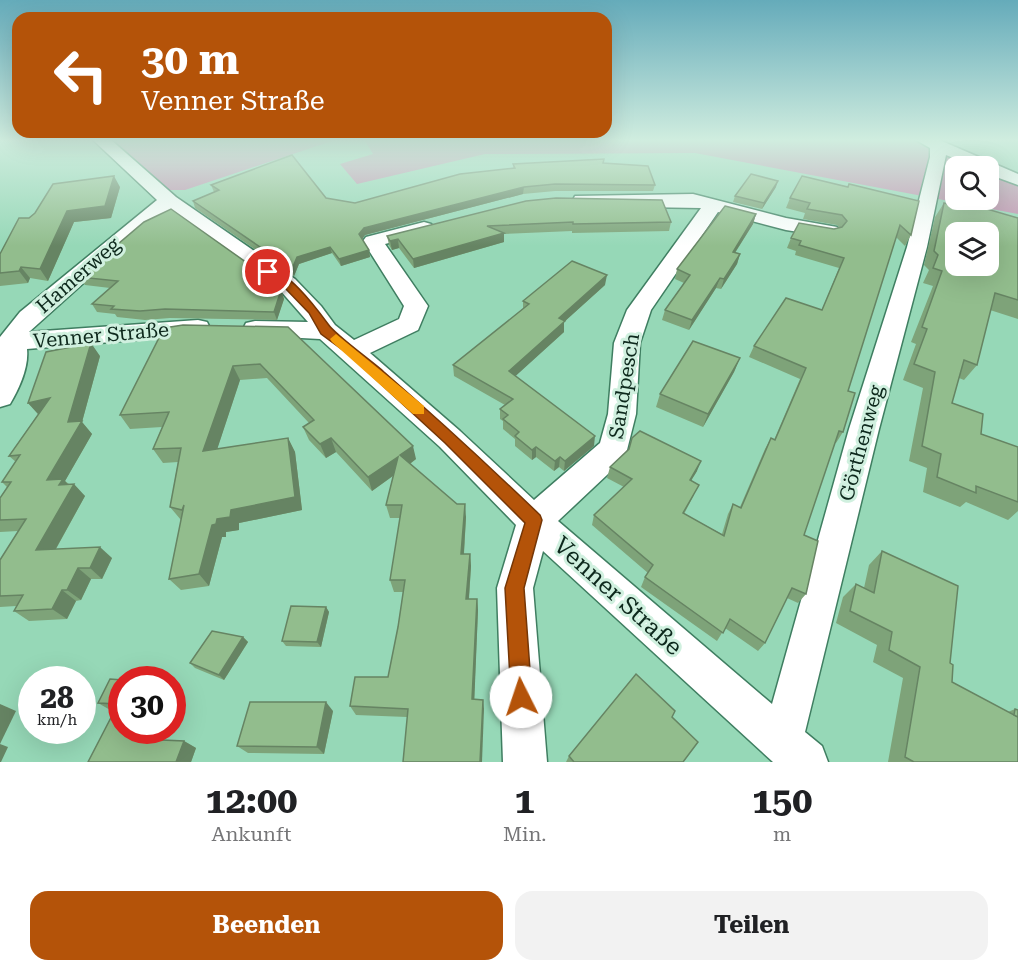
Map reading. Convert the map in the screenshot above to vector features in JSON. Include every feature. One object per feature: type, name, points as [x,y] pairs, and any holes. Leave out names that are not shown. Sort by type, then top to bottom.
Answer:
[{"type":"street","name":"Venner Straße","points":[[139,175],[169,201],[287,284],[313,311],[326,331],[352,351],[450,439],[534,520],[806,762]]},
{"type":"street","name":"Görthenweg","points":[[781,740],[794,700],[864,429],[917,247],[934,175]]},
{"type":"street","points":[[566,200],[693,200],[786,224],[830,231]]},
{"type":"street","name":"Hamerweg","points":[[0,397],[15,360],[11,343],[14,334],[29,317],[140,222],[169,201]]},
{"type":"street","name":"Sandpesch","points":[[534,520],[614,448],[622,414],[627,343],[639,310],[713,205]]},
{"type":"street","points":[[352,351],[409,324],[416,306],[373,242],[448,222]]},
{"type":"street","name":"Venner Straße","points":[[11,343],[170,328],[326,331]]},
{"type":"street","points":[[525,762],[515,588],[534,520]]},
{"type":"shaded area","points":[[151,175],[231,175],[185,190],[169,190]]},
{"type":"shaded area","points":[[349,175],[397,175],[357,184]]},
{"type":"shaded area","points":[[809,175],[945,175],[945,200]]},
{"type":"shaded area","points":[[999,175],[1018,183],[1018,214],[997,210],[999,210]]},
{"type":"building","points":[[239,175],[307,175],[326,198],[355,203],[458,175],[651,175],[655,185],[555,184],[524,187],[364,228],[359,234],[369,250],[339,259],[330,247],[297,257],[292,269],[193,201],[219,190],[211,185]]},
{"type":"building","points":[[751,175],[778,181],[764,203],[735,196]]},
{"type":"building","points":[[114,176],[105,206],[67,211],[40,269],[21,267],[19,271],[0,273],[0,254],[19,218],[29,218],[35,213],[53,184]]},
{"type":"building","points":[[802,176],[848,187],[849,184],[919,201],[911,235],[900,225],[848,391],[855,393],[843,432],[839,431],[804,535],[818,541],[806,594],[792,588],[765,643],[730,619],[723,633],[645,577],[653,565],[594,515],[632,479],[610,467],[629,449],[632,438],[640,431],[701,461],[690,480],[699,485],[683,513],[724,536],[733,504],[741,508],[771,438],[775,440],[806,368],[754,346],[786,298],[822,310],[844,258],[799,245],[801,241],[791,238],[799,223],[834,229],[842,227],[847,221],[842,215],[807,209],[810,203],[790,198]]},
{"type":"building","points":[[556,198],[662,200],[671,222],[573,224],[573,222],[487,226],[504,233],[413,259],[398,239],[390,241],[387,236],[526,201]]},
{"type":"building","points":[[944,203],[945,210],[990,210],[1018,218],[1018,300],[995,293],[977,365],[964,360],[952,403],[983,414],[981,434],[1018,447],[1018,502],[976,486],[976,493],[937,477],[941,454],[922,446],[935,372],[914,364],[927,329],[922,327],[942,271],[933,268],[938,255],[934,251]]},
{"type":"building","points":[[725,206],[756,214],[733,252],[740,254],[724,279],[720,278],[692,320],[665,310],[690,275],[677,269]]},
{"type":"building","points":[[171,209],[274,282],[281,290],[274,312],[165,309],[140,311],[111,309],[114,306],[92,304],[118,281],[79,277],[144,222]]},
{"type":"building","points":[[572,261],[607,275],[559,318],[565,321],[509,371],[595,436],[565,461],[560,457],[555,461],[536,447],[532,450],[515,436],[519,432],[503,419],[508,415],[500,409],[513,399],[453,365],[529,304],[523,301]]},
{"type":"building","points":[[183,325],[288,327],[413,446],[400,455],[457,504],[465,504],[461,554],[470,554],[466,599],[477,599],[472,699],[483,700],[480,762],[403,762],[408,709],[350,706],[355,677],[388,677],[398,627],[405,580],[390,580],[402,505],[386,505],[398,457],[368,477],[331,438],[320,444],[303,427],[314,420],[260,364],[233,366],[203,451],[288,438],[295,497],[231,510],[230,517],[217,519],[216,524],[212,525],[199,574],[169,579],[184,505],[182,510],[170,507],[181,448],[153,449],[169,412],[120,415],[164,328]]},
{"type":"building","points":[[693,341],[740,358],[708,414],[660,394]]},
{"type":"building","points":[[91,343],[68,422],[82,421],[47,480],[63,479],[59,485],[74,484],[36,550],[100,547],[90,568],[78,568],[67,590],[62,590],[52,609],[14,611],[23,595],[0,596],[0,560],[26,519],[0,520],[0,498],[11,482],[2,482],[20,455],[9,456],[50,398],[28,403],[46,352]]},
{"type":"building","points":[[882,551],[958,586],[950,663],[953,665],[952,682],[1018,717],[1018,762],[914,762],[905,757],[920,667],[889,650],[892,632],[850,611],[856,584],[874,593]]},
{"type":"building","points":[[291,606],[326,607],[317,642],[282,641]]},
{"type":"building","points":[[212,631],[243,637],[219,675],[190,663]]},
{"type":"building","points":[[636,674],[675,711],[672,717],[698,742],[683,762],[574,762],[569,756]]},
{"type":"building","points":[[108,683],[108,704],[98,703]]},
{"type":"building","points":[[250,702],[326,702],[317,747],[237,746]]},
{"type":"building","points":[[1015,709],[1018,710],[1018,717],[1014,715]]},
{"type":"building","points":[[108,723],[108,744],[183,744],[176,762],[88,762]]},
{"type":"slow traffic","points":[[336,339],[418,410]]},
{"type":"route","points":[[268,272],[287,284],[313,311],[326,331],[352,351],[450,439],[534,520],[515,588],[521,697]]}]
